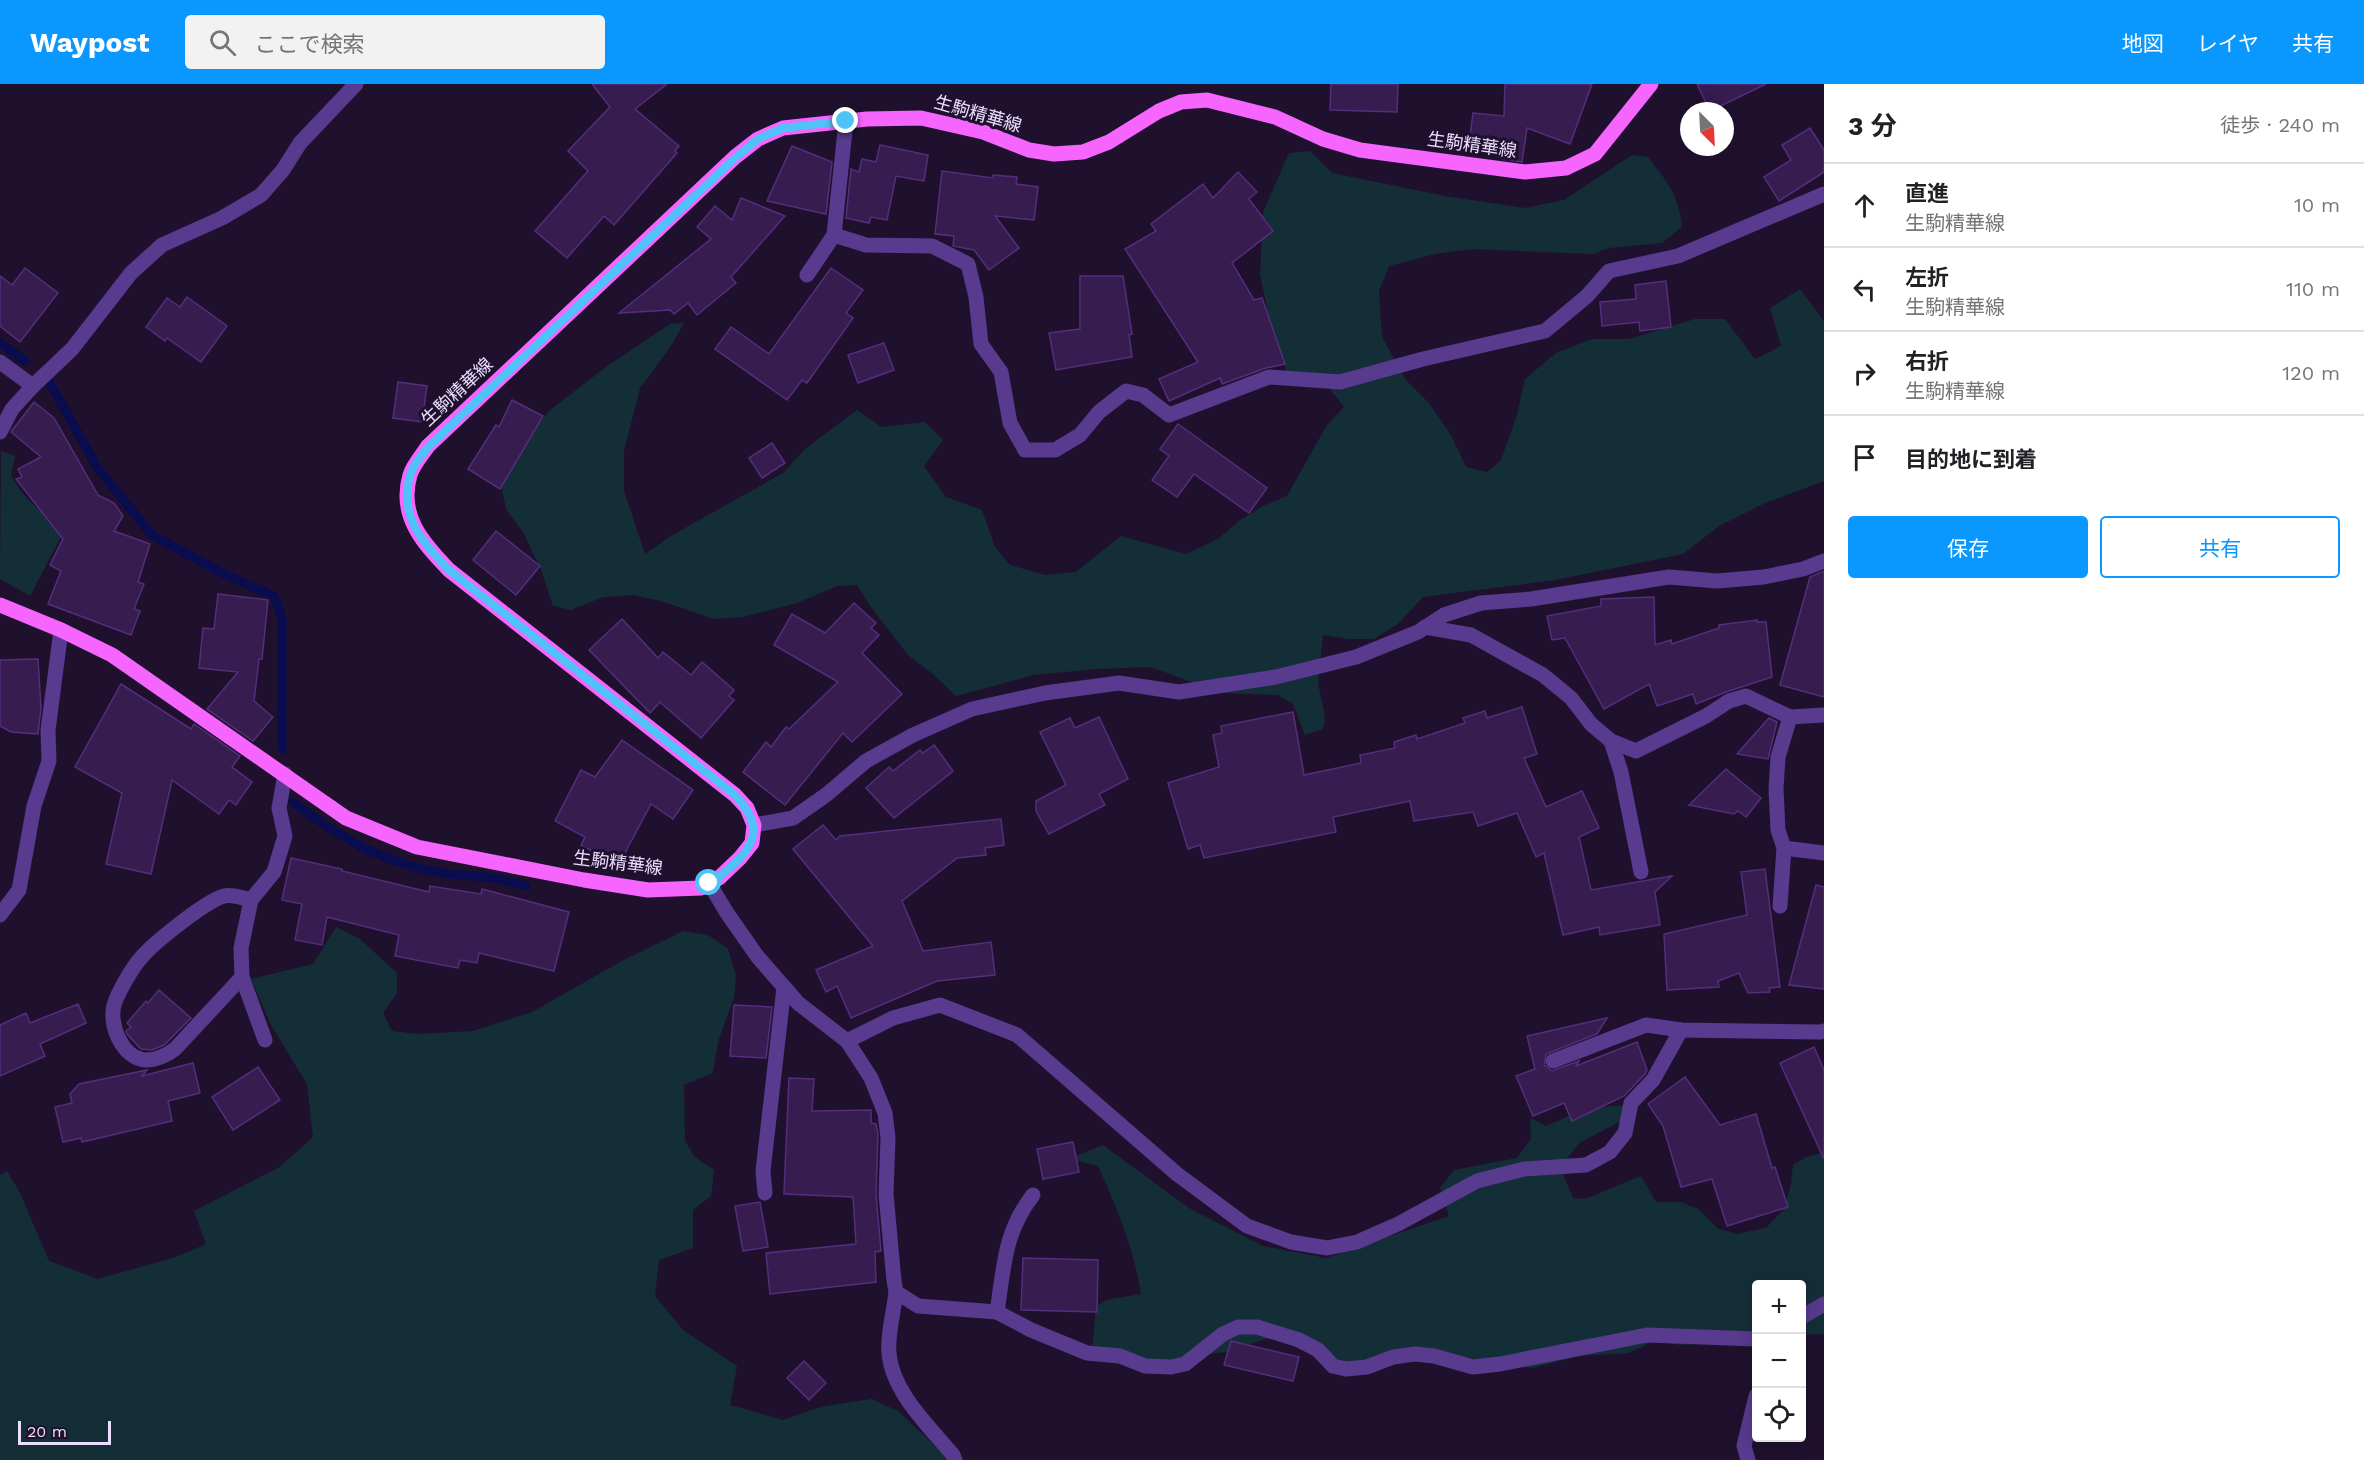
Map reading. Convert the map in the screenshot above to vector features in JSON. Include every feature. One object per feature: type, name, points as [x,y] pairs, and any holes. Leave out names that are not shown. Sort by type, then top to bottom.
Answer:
[{"type":"main road","name":"生駒精華線","points":[[0,605],[112,654],[346,818],[417,847],[584,880],[648,890],[701,888],[719,878],[752,843],[754,825],[747,808],[735,795],[449,570],[426,545],[412,524],[408,494],[410,473],[428,447],[742,151],[758,139],[783,128],[846,121],[921,118],[983,132],[1029,150],[1054,154],[1083,152],[1109,142],[1159,111],[1180,102],[1207,100],[1275,117],[1323,139],[1360,150],[1525,172],[1566,168],[1595,154],[1651,84]]},
{"type":"street","points":[[0,432],[12,409],[72,349],[131,273],[162,245],[222,218],[261,195],[283,171],[300,144],[356,84]]},
{"type":"street","points":[[807,275],[834,234],[846,121]]},
{"type":"street","points":[[834,234],[866,245],[932,246],[968,264],[976,297],[981,344],[1001,372],[1010,423],[1025,450],[1055,450],[1080,435],[1099,412],[1126,391],[1143,395],[1169,415],[1269,377],[1340,382],[1433,357],[1545,331],[1587,296],[1609,271],[1678,256],[1824,194]]},
{"type":"street","points":[[0,362],[33,386]]},
{"type":"street","points":[[754,825],[793,818],[826,795],[866,761],[913,735],[972,710],[1045,693],[1119,683],[1179,692],[1276,677],[1356,657],[1418,632],[1444,615],[1481,603],[1531,599],[1670,577],[1717,581],[1764,577],[1803,569],[1824,561]]},
{"type":"street","points":[[1425,627],[1471,635],[1543,675],[1571,698],[1591,724],[1611,741],[1636,751],[1698,720],[1729,701],[1746,696],[1790,717],[1824,715]]},
{"type":"street","points":[[0,915],[19,890],[34,806],[49,761],[48,730],[52,686],[61,630]]},
{"type":"street","points":[[1780,906],[1784,848],[1778,830],[1776,789],[1778,758],[1790,717]]},
{"type":"street","points":[[1611,741],[1621,772],[1641,872]]},
{"type":"street","points":[[266,1040],[242,977],[241,948],[251,900],[274,872],[285,836],[279,808],[285,774]]},
{"type":"street","points":[[1784,848],[1824,853]]},
{"type":"street","points":[[709,883],[757,956],[798,1003],[847,1041],[871,1078],[885,1113],[888,1138],[886,1194],[896,1292],[888,1352],[902,1390],[955,1460]]},
{"type":"street","points":[[242,977],[175,1049],[165,1056],[145,1060],[133,1055],[121,1042],[114,1027],[114,1004],[140,958],[207,903],[226,896],[251,900]]},
{"type":"street","points":[[765,1193],[763,1171],[784,987]]},
{"type":"street","points":[[847,1041],[893,1018],[940,1005],[1017,1035],[1176,1174],[1246,1226],[1291,1242],[1327,1248],[1357,1242],[1398,1224],[1477,1181],[1524,1169],[1586,1165],[1610,1152],[1624,1133],[1631,1103],[1653,1080],[1681,1030]]},
{"type":"street","points":[[1553,1061],[1647,1025],[1681,1030],[1824,1031]]},
{"type":"street","points":[[997,1312],[1009,1238],[1019,1213],[1034,1195]]},
{"type":"street","points":[[896,1292],[918,1306],[997,1312],[1031,1330],[1087,1353],[1120,1356],[1145,1366],[1171,1367],[1185,1364],[1223,1334],[1238,1327],[1257,1328],[1299,1340],[1318,1350],[1334,1366],[1346,1370],[1367,1367],[1393,1358],[1415,1354],[1434,1356],[1473,1367],[1500,1364],[1647,1335],[1752,1339]]},
{"type":"street","points":[[1806,1315],[1824,1304]]},
{"type":"street","points":[[1748,1460],[1744,1446],[1752,1413]]},
{"type":"shaded area","points":[[1310,151],[1332,173],[1445,196],[1525,208],[1564,200],[1632,155],[1648,157],[1675,197],[1682,227],[1662,243],[1609,248],[1593,254],[1472,249],[1435,254],[1389,266],[1379,291],[1382,337],[1405,379],[1429,403],[1452,437],[1466,467],[1487,472],[1501,460],[1517,415],[1525,379],[1556,353],[1592,339],[1629,339],[1695,319],[1725,319],[1755,359],[1781,346],[1770,308],[1800,289],[1824,321],[1824,481],[1763,504],[1719,526],[1683,554],[1555,580],[1423,597],[1398,624],[1374,639],[1350,639],[1323,635],[1318,683],[1325,717],[1323,729],[1305,735],[1293,704],[1278,695],[1221,693],[1151,667],[1034,675],[956,696],[908,655],[870,606],[857,585],[837,586],[797,603],[742,617],[714,619],[661,601],[633,595],[603,597],[571,610],[553,606],[542,572],[523,532],[506,509],[501,485],[512,470],[527,437],[549,411],[606,367],[670,324],[684,323],[671,346],[640,388],[624,451],[624,491],[645,554],[671,536],[783,473],[806,448],[857,410],[881,427],[925,422],[943,440],[924,466],[946,497],[982,510],[995,547],[1010,565],[1045,575],[1076,572],[1121,536],[1186,554],[1218,539],[1240,520],[1263,506],[1287,496],[1327,425],[1344,407],[1323,380],[1288,376],[1270,323],[1260,274],[1263,212],[1289,153]]},
{"type":"shaded area","points":[[1,451],[15,456],[11,476],[22,493],[41,512],[65,529],[30,596],[0,579]]},
{"type":"shaded area","points":[[336,927],[360,939],[397,973],[397,993],[383,1013],[392,1031],[417,1034],[473,1031],[532,1012],[622,961],[683,931],[708,935],[728,949],[736,976],[734,997],[718,1042],[713,1073],[684,1085],[685,1141],[695,1157],[714,1170],[711,1196],[693,1210],[693,1248],[659,1260],[655,1296],[683,1330],[737,1366],[730,1405],[783,1420],[820,1407],[871,1399],[898,1411],[950,1460],[0,1460],[0,1175],[7,1171],[20,1193],[49,1261],[98,1279],[176,1257],[206,1244],[194,1211],[278,1168],[313,1137],[307,1084],[271,1025],[251,979],[313,964]]},
{"type":"shaded area","points":[[1627,1105],[1621,1121],[1579,1143],[1560,1168],[1573,1198],[1585,1199],[1641,1176],[1656,1202],[1681,1202],[1698,1209],[1717,1228],[1737,1234],[1766,1228],[1784,1209],[1791,1184],[1793,1165],[1804,1158],[1824,1152],[1824,1334],[1806,1335],[1806,1280],[1752,1280],[1752,1340],[1681,1345],[1654,1341],[1629,1353],[1579,1356],[1532,1368],[1452,1355],[1349,1367],[1275,1336],[1226,1352],[1146,1363],[1092,1351],[1096,1307],[1106,1300],[1141,1294],[1124,1229],[1098,1166],[1069,1159],[1103,1145],[1189,1208],[1263,1246],[1326,1258],[1449,1216],[1440,1188],[1454,1170],[1517,1158],[1531,1139],[1530,1118],[1546,1126],[1587,1108]]},
{"type":"building","points":[[592,84],[667,84],[635,109],[679,146],[675,151],[677,153],[614,225],[604,216],[567,258],[535,231],[588,171],[568,151],[610,107]]},
{"type":"building","points":[[1331,84],[1398,84],[1397,112],[1330,110]]},
{"type":"building","points":[[1505,84],[1592,84],[1570,144],[1527,128],[1522,162],[1502,159],[1503,148],[1469,144],[1473,113],[1504,116]]},
{"type":"building","points":[[1697,84],[1766,84],[1729,102],[1706,102]]},
{"type":"building","points":[[1810,128],[1824,150],[1824,172],[1779,201],[1764,177],[1791,160],[1782,145]]},
{"type":"building","points":[[880,145],[928,155],[924,181],[896,176],[887,220],[871,217],[869,223],[846,218],[851,169],[859,172],[862,159],[876,162]]},
{"type":"building","points":[[792,146],[832,162],[826,214],[767,201]]},
{"type":"building","points":[[942,171],[993,178],[993,175],[1017,177],[1016,184],[1038,187],[1034,220],[995,216],[1019,248],[989,270],[974,250],[953,246],[954,236],[935,234]]},
{"type":"building","points":[[1238,172],[1257,192],[1249,199],[1273,231],[1232,263],[1254,300],[1262,298],[1285,364],[1266,368],[1222,384],[1220,378],[1169,401],[1159,379],[1198,362],[1125,249],[1156,231],[1151,224],[1203,184],[1213,198]]},
{"type":"building","points":[[741,198],[785,216],[731,277],[736,283],[697,315],[688,303],[674,314],[670,310],[619,313],[711,239],[697,227],[715,206],[732,220]]},
{"type":"building","points":[[25,268],[58,293],[20,342],[0,326],[0,276],[12,285]]},
{"type":"building","points":[[831,268],[863,290],[846,313],[853,318],[807,383],[802,380],[787,400],[715,349],[731,327],[769,354]]},
{"type":"building","points":[[1080,276],[1123,276],[1132,334],[1129,335],[1132,357],[1056,370],[1049,333],[1080,329]]},
{"type":"building","points":[[1666,281],[1671,327],[1640,331],[1639,322],[1602,326],[1600,302],[1636,299],[1635,285]]},
{"type":"building","points":[[187,297],[227,326],[201,362],[167,338],[165,341],[146,327],[167,298],[180,307]]},
{"type":"building","points":[[884,343],[894,370],[858,383],[848,355]]},
{"type":"building","points":[[398,382],[427,386],[422,422],[393,418]]},
{"type":"building","points":[[512,400],[543,416],[500,489],[468,469],[496,425],[499,427]]},
{"type":"building","points":[[34,402],[54,418],[98,495],[114,503],[123,516],[114,531],[150,544],[138,582],[144,584],[134,609],[140,611],[131,635],[48,604],[61,571],[50,565],[63,539],[16,479],[22,477],[18,469],[41,457],[11,432]]},
{"type":"building","points":[[1178,424],[1267,488],[1249,513],[1194,474],[1177,497],[1152,480],[1169,456],[1160,449]]},
{"type":"building","points":[[772,443],[785,463],[762,478],[749,458]]},
{"type":"building","points":[[496,531],[540,566],[516,595],[473,560]]},
{"type":"building","points":[[1824,571],[1824,697],[1780,685],[1810,577]]},
{"type":"building","points":[[218,594],[268,600],[262,659],[259,659],[254,701],[273,717],[253,741],[207,709],[238,672],[199,668],[203,628],[214,629]]},
{"type":"building","points":[[1654,597],[1655,645],[1671,640],[1672,644],[1719,628],[1719,625],[1757,620],[1757,622],[1766,622],[1772,677],[1696,704],[1693,694],[1657,706],[1649,684],[1604,709],[1565,638],[1552,640],[1547,616],[1601,606],[1601,599]]},
{"type":"building","points":[[854,603],[876,623],[871,628],[879,635],[862,653],[902,694],[852,742],[843,733],[785,805],[743,772],[766,742],[771,747],[786,727],[789,729],[838,682],[774,645],[792,614],[825,633]]},
{"type":"building","points":[[622,619],[658,658],[663,652],[691,675],[702,662],[734,690],[729,696],[734,700],[701,738],[660,702],[650,713],[589,650]]},
{"type":"building","points":[[38,659],[41,708],[38,734],[11,732],[0,726],[0,660]]},
{"type":"building","points":[[121,684],[191,729],[194,724],[240,756],[232,767],[252,782],[236,805],[229,800],[219,814],[172,780],[151,874],[106,864],[122,793],[75,767]]},
{"type":"building","points":[[1522,707],[1537,754],[1524,758],[1546,807],[1582,791],[1599,828],[1579,837],[1591,890],[1672,876],[1655,892],[1660,925],[1600,935],[1599,927],[1563,935],[1544,853],[1536,857],[1517,813],[1478,826],[1473,812],[1414,821],[1410,801],[1333,817],[1336,832],[1204,858],[1200,845],[1188,849],[1168,783],[1219,767],[1213,735],[1222,733],[1221,726],[1293,712],[1304,775],[1361,763],[1360,755],[1395,748],[1394,742],[1416,735],[1417,739],[1465,723],[1463,718],[1485,711],[1487,718]]},
{"type":"building","points":[[1099,717],[1128,779],[1099,794],[1105,805],[1049,834],[1036,811],[1036,801],[1066,785],[1040,732],[1070,718],[1075,728]]},
{"type":"building","points":[[1769,718],[1777,722],[1768,759],[1737,754]]},
{"type":"building","points":[[622,740],[693,790],[673,819],[651,804],[618,866],[581,845],[585,837],[555,821],[581,770],[595,777]]},
{"type":"building","points":[[934,745],[953,771],[894,818],[866,788],[889,767],[893,771],[920,750],[923,753]]},
{"type":"building","points":[[1726,769],[1761,798],[1746,817],[1738,811],[1734,814],[1689,805]]},
{"type":"building","points":[[1001,819],[1004,845],[985,848],[986,855],[957,858],[902,901],[923,951],[991,942],[995,975],[937,981],[851,1018],[837,986],[826,992],[816,970],[873,946],[793,849],[823,825],[836,840],[840,836]]},
{"type":"building","points":[[291,858],[429,892],[430,886],[481,894],[482,889],[569,912],[554,971],[479,953],[477,963],[460,960],[458,968],[395,956],[399,935],[327,917],[322,945],[295,940],[302,904],[282,900]]},
{"type":"building","points":[[1765,869],[1780,987],[1769,988],[1770,992],[1748,993],[1739,973],[1718,981],[1719,987],[1667,990],[1664,934],[1747,915],[1741,872]]},
{"type":"building","points":[[1816,885],[1824,887],[1824,989],[1789,985]]},
{"type":"building","points":[[159,990],[191,1018],[164,1045],[152,1050],[141,1049],[127,1034],[126,1031],[131,1027],[127,1023]]},
{"type":"building","points":[[78,1004],[86,1023],[40,1044],[45,1056],[0,1076],[0,1025],[26,1013],[30,1023]]},
{"type":"building","points":[[734,1005],[772,1007],[766,1058],[730,1056]]},
{"type":"building","points":[[1607,1018],[1597,1034],[1546,1054],[1544,1065],[1552,1071],[1579,1061],[1576,1066],[1637,1042],[1647,1070],[1645,1074],[1624,1096],[1572,1121],[1564,1103],[1533,1116],[1516,1076],[1535,1069],[1527,1036]]},
{"type":"building","points":[[1814,1047],[1824,1070],[1824,1159],[1780,1063]]},
{"type":"building","points":[[193,1063],[200,1093],[168,1101],[172,1121],[82,1142],[81,1138],[63,1142],[55,1107],[72,1103],[70,1094],[79,1084],[147,1070],[142,1076]]},
{"type":"building","points":[[258,1067],[280,1100],[233,1130],[212,1097]]},
{"type":"building","points":[[1685,1077],[1720,1125],[1756,1114],[1772,1168],[1775,1167],[1788,1207],[1727,1226],[1712,1179],[1681,1187],[1663,1126],[1648,1104]]},
{"type":"building","points":[[789,1078],[814,1079],[812,1111],[871,1110],[871,1123],[876,1124],[878,1134],[876,1194],[881,1251],[875,1252],[876,1282],[770,1294],[766,1253],[856,1244],[853,1197],[784,1194]]},
{"type":"building","points":[[1073,1142],[1079,1172],[1043,1179],[1037,1149]]},
{"type":"building","points":[[760,1202],[768,1247],[743,1251],[735,1206]]},
{"type":"building","points":[[1023,1258],[1098,1260],[1097,1312],[1021,1310]]},
{"type":"building","points":[[1231,1341],[1299,1357],[1293,1381],[1224,1365]]},
{"type":"building","points":[[804,1361],[826,1383],[809,1400],[787,1378]]},
{"type":"waterway","points":[[0,343],[25,361]]},
{"type":"waterway","points":[[50,383],[97,467],[152,535],[224,574],[274,596],[282,617],[282,749]]},
{"type":"waterway","points":[[293,802],[348,839],[385,857],[426,870],[486,877],[526,886]]},
{"type":"route","points":[[709,883],[719,878],[752,843],[754,825],[747,808],[735,795],[449,570],[426,545],[412,524],[408,494],[410,473],[428,447],[735,158],[758,139],[783,128],[846,121]]}]
